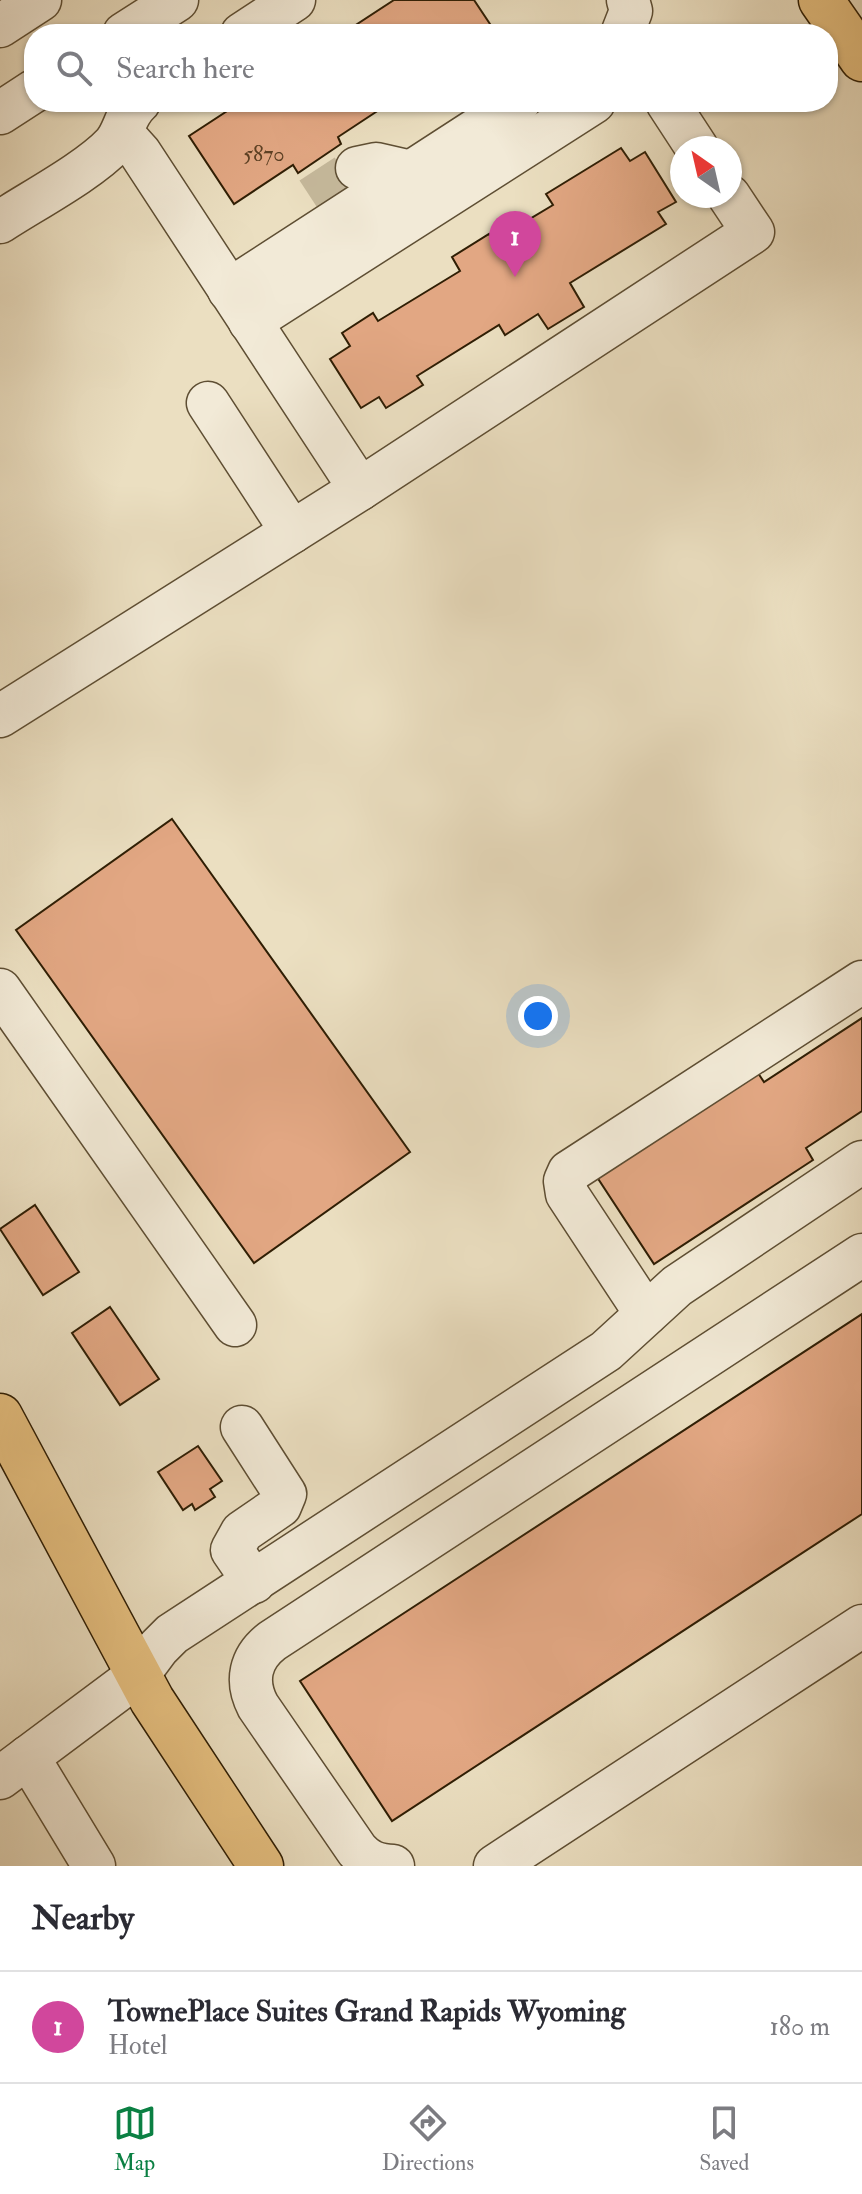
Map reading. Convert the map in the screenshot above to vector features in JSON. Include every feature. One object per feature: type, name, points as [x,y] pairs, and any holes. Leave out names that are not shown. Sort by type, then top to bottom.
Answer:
[{"type":"main road","points":[[821,0],[838,24]]},
{"type":"main road","points":[[838,24],[862,59]]},
{"type":"main road","points":[[0,1416],[138,1675],[261,1866]]},
{"type":"street","points":[[0,26],[40,0]]},
{"type":"street","points":[[130,19],[177,0]]},
{"type":"street","points":[[257,24],[294,0]]},
{"type":"street","points":[[626,24],[631,11],[628,0]]},
{"type":"street","points":[[0,113],[24,97]]},
{"type":"street","points":[[240,306],[289,251],[504,112]]},
{"type":"street","points":[[240,306],[577,112]]},
{"type":"street","points":[[674,112],[689,136]]},
{"type":"street","points":[[130,118],[140,153],[360,489]]},
{"type":"street","points":[[0,222],[86,167],[113,145],[130,118]]},
{"type":"street","points":[[357,168],[376,164],[411,172]]},
{"type":"street","points":[[289,251],[311,198]]},
{"type":"street","points":[[0,716],[360,489],[753,232],[737,208]]},
{"type":"street","points":[[208,403],[292,532]]},
{"type":"street","points":[[646,1314],[567,1194],[565,1181],[569,1172],[862,982]]},
{"type":"street","points":[[0,990],[235,1325]]},
{"type":"street","points":[[94,1866],[14,1768],[138,1675],[164,1640],[606,1351],[677,1286],[862,1162]]},
{"type":"street","points":[[393,1866],[379,1865],[357,1850],[258,1706],[250,1682],[253,1664],[261,1651],[862,1255]]},
{"type":"street","points":[[242,1427],[285,1494],[280,1506],[242,1532],[232,1550],[254,1582]]},
{"type":"street","points":[[495,1866],[862,1626]]},
{"type":"building","points":[[394,0],[474,0],[490,24],[357,24]]},
{"type":"building","points":[[226,112],[376,112],[338,137],[341,144],[298,173],[293,165],[234,204],[189,136]]},
{"type":"building","points":[[621,148],[630,161],[645,152],[670,192],[670,205],[658,212],[666,224],[570,283],[584,307],[548,329],[538,314],[505,335],[499,325],[417,376],[423,385],[386,408],[379,397],[361,408],[330,359],[350,346],[342,333],[373,313],[378,321],[460,271],[452,257],[489,234],[493,241],[553,205],[546,194]]},
{"type":"building","points":[[172,819],[410,1152],[254,1263],[16,930]]},
{"type":"building","points":[[862,1018],[862,1111],[806,1148],[813,1160],[654,1264],[595,1174],[756,1070],[764,1082]]},
{"type":"building","points":[[35,1205],[79,1272],[43,1295],[0,1229]]},
{"type":"building","points":[[110,1307],[159,1379],[120,1405],[72,1333]]},
{"type":"building","points":[[862,1314],[862,1514],[392,1821],[300,1681]]},
{"type":"building","points":[[198,1446],[222,1481],[210,1489],[215,1497],[195,1510],[192,1504],[183,1510],[158,1472]]},
{"type":"tunnel","points":[[311,198],[357,168]]},
{"type":"place","name":"TownePlace Suites Grand Rapids Wyoming","points":[[515,277]]}]
